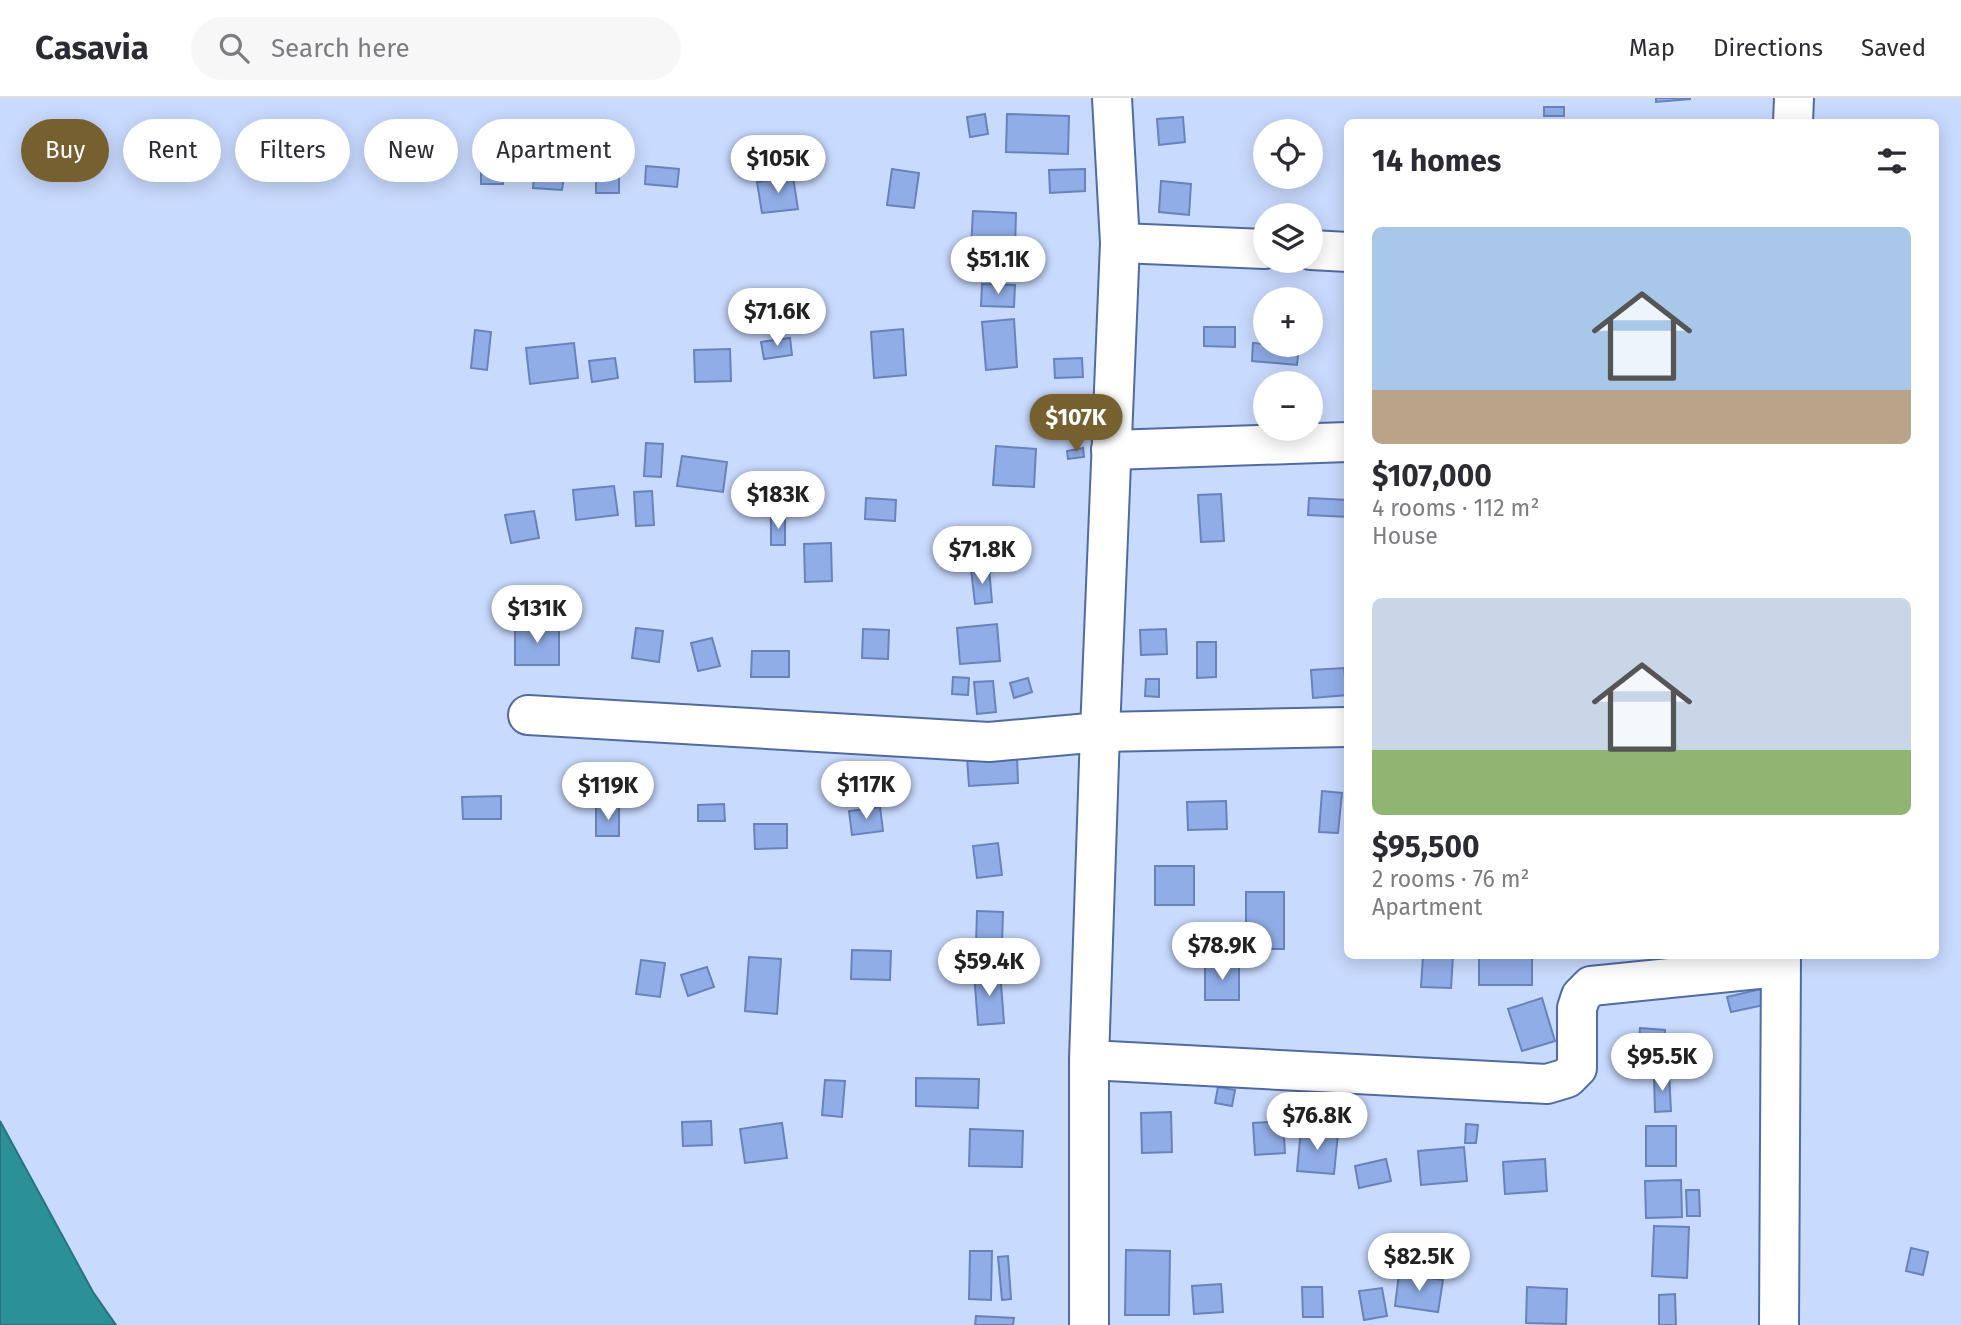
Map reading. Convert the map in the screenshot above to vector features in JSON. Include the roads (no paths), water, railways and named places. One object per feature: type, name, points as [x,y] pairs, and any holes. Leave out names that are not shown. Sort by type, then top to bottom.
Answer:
[{"type":"street","points":[[1089,1325],[1089,1060],[1119,243],[1112,98]]},
{"type":"street","points":[[1793,119],[1794,98]]},
{"type":"street","points":[[1119,243],[1253,249]]},
{"type":"street","points":[[1323,251],[1344,252]]},
{"type":"street","points":[[1111,450],[1344,442]]},
{"type":"street","points":[[527,715],[989,743],[1100,732],[1344,727]]},
{"type":"street","points":[[1089,1060],[1547,1084],[1567,1078],[1577,1068],[1577,1008],[1581,996],[1591,986],[1781,961],[1779,1325]]}]
